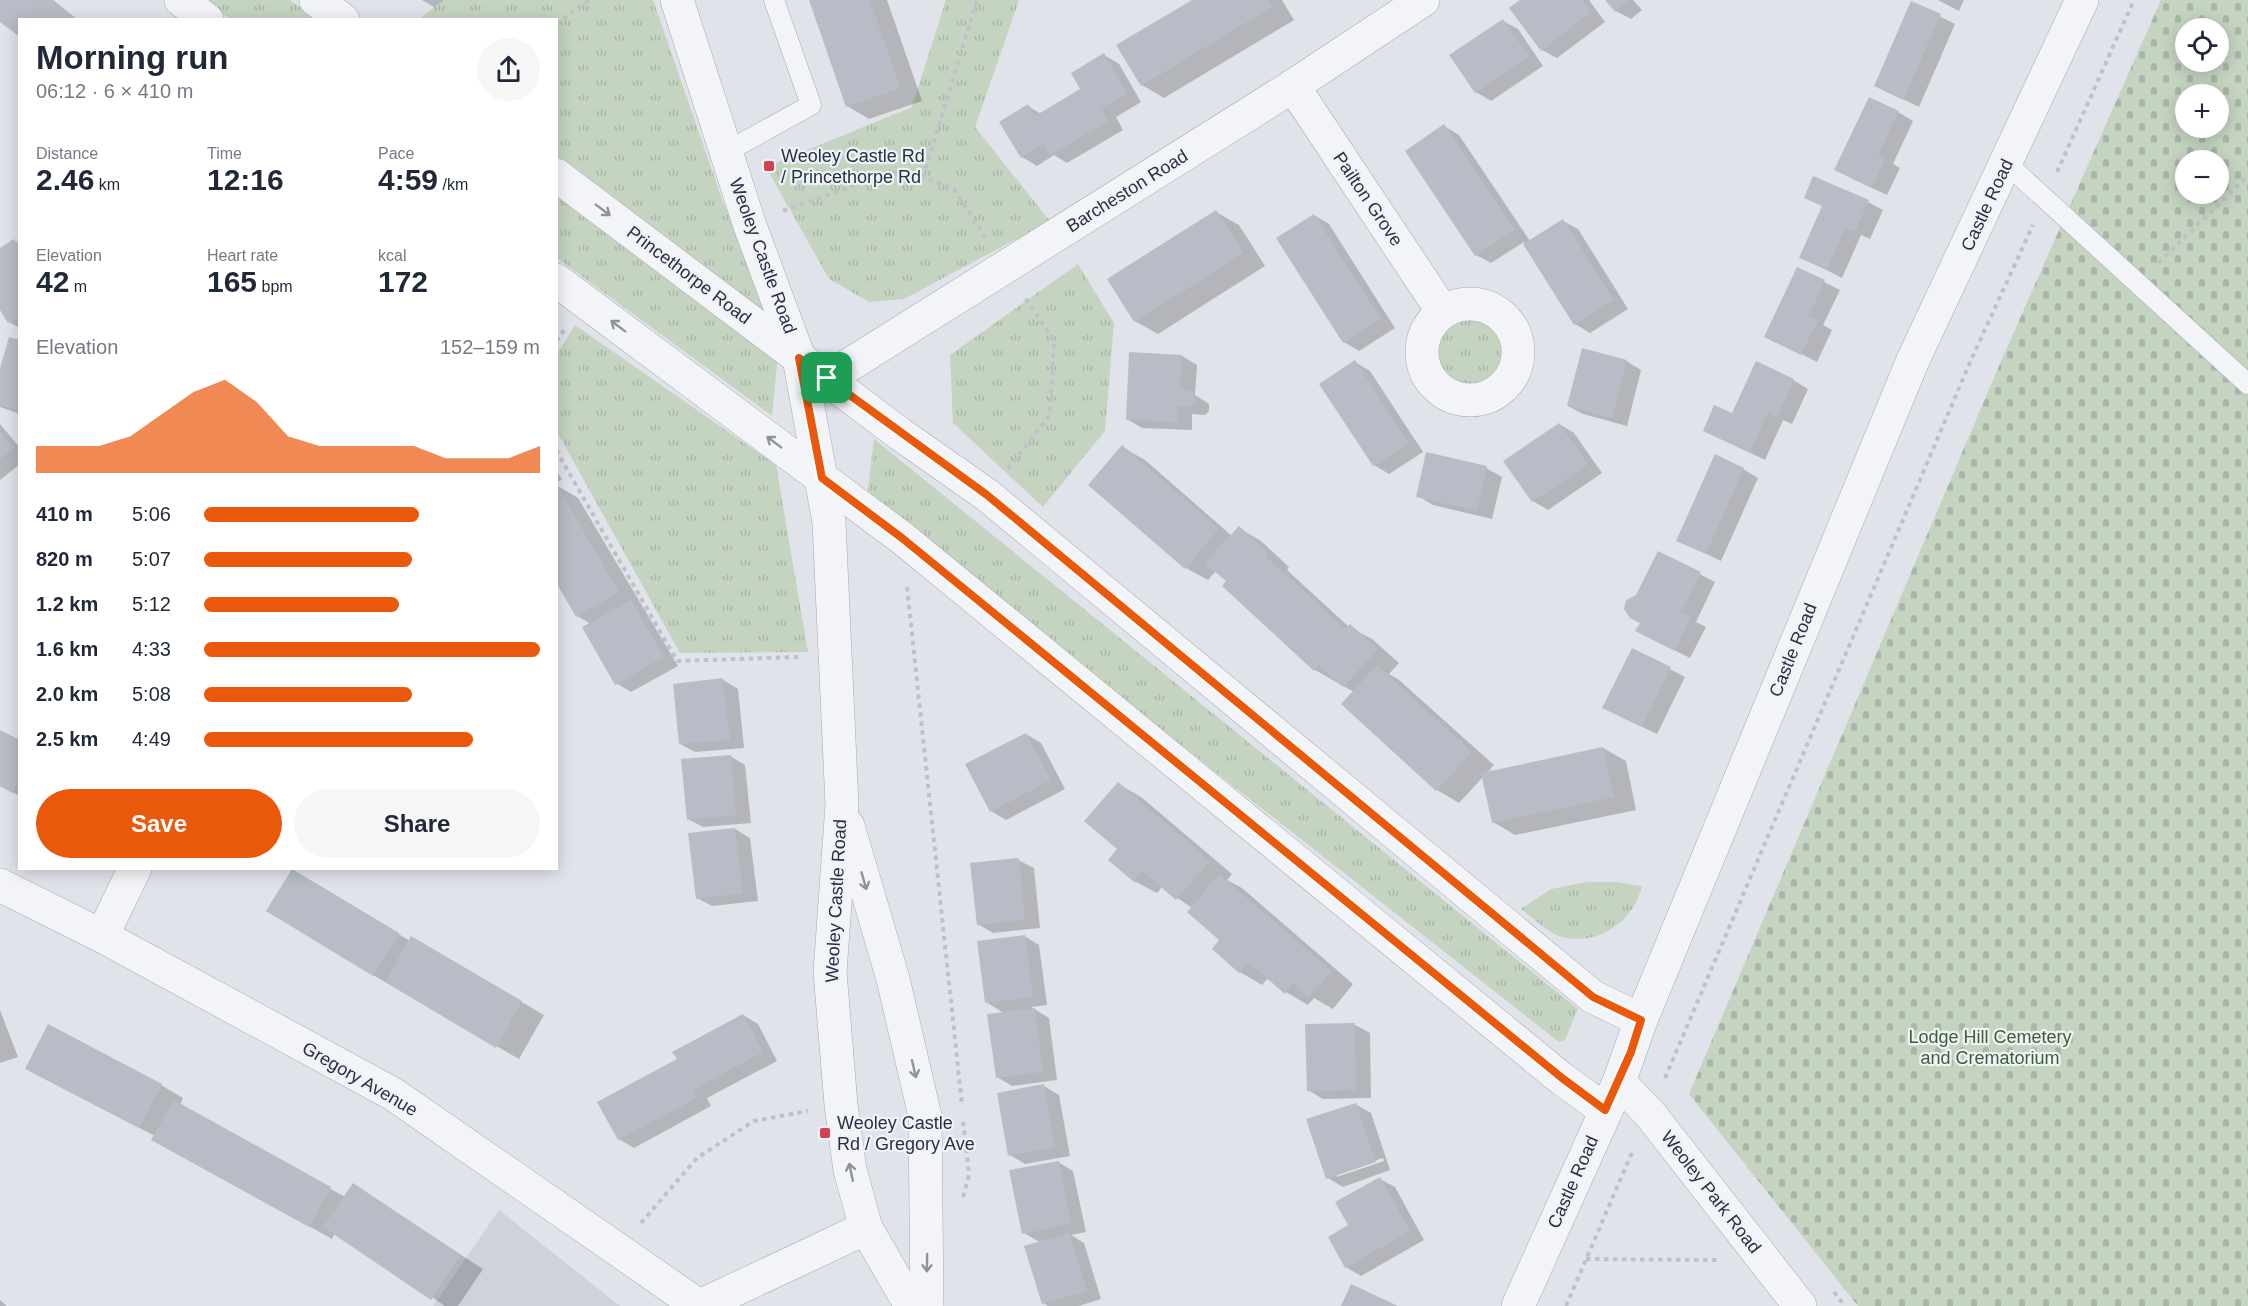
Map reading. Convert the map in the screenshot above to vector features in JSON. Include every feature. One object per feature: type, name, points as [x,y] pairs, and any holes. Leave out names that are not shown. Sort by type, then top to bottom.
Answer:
[{"type":"street","points":[[181,0],[204,18]]},
{"type":"street","points":[[316,0],[340,18]]},
{"type":"street","name":"Weoley Castle Road","points":[[677,0],[749,224],[799,358],[822,478],[829,522],[837,656],[842,805],[830,972],[841,1105],[850,1170],[866,1228],[911,1306]]},
{"type":"street","name":"Barcheston Road","points":[[827,378],[1293,86],[1423,0]]},
{"type":"street","name":"Castle Road","points":[[1518,1306],[1612,1096],[1641,1020],[1913,360],[2007,164],[2082,0]]},
{"type":"street","name":"Pailton Grove","points":[[1293,86],[1443,312]]},
{"type":"street","name":"Princethorpe Road","points":[[558,177],[799,358],[987,495],[1593,997],[1641,1020]]},
{"type":"street","points":[[558,281],[902,538],[1562,1078],[1612,1096]]},
{"type":"street","name":"Weoley Castle Road","points":[[842,805],[893,980],[926,1116],[927,1306]]},
{"type":"street","points":[[102,936],[134,870]]},
{"type":"street","name":"Gregory Avenue","points":[[0,885],[102,936],[393,1095],[700,1306],[866,1228]]},
{"type":"street","name":"Weoley Park Road","points":[[1612,1096],[1650,1114],[1800,1306]]},
{"type":"lane","points":[[726,152],[811,105],[774,0]]},
{"type":"lane","points":[[2007,164],[2139,282],[2248,384]]},
{"type":"path","points":[[558,23],[590,0]]},
{"type":"path","points":[[923,177],[977,0]]},
{"type":"path","points":[[1566,1306],[1971,360],[2134,0]]},
{"type":"path","points":[[2139,282],[2248,176]]},
{"type":"path","points":[[558,453],[677,661],[837,656]]},
{"type":"path","points":[[902,538],[969,1175],[960,1208]]},
{"type":"path","points":[[619,1249],[697,1158],[754,1121],[841,1105]]},
{"type":"path","points":[[1586,1259],[1764,1261]]},
{"type":"shaded area","points":[[499,1210],[620,1306],[433,1306]]},
{"type":"green space","points":[[203,0],[290,0],[316,18],[229,18]]},
{"type":"green space","points":[[443,0],[653,0],[723,202],[771,319],[558,157],[558,18],[420,18]]},
{"type":"green space","points":[[946,0],[1019,0],[975,127],[1050,221],[904,299],[869,302],[829,279],[766,167],[912,107]]},
{"type":"green space","name":"Lodge Hill Cemetery and Crematorium","points":[[2161,0],[2248,0],[2248,1306],[1858,1306],[1689,1094],[2002,359]]},
{"type":"green space","points":[[558,195],[778,355],[772,416],[558,259]]},
{"type":"green space","points":[[1078,264],[1114,323],[1105,431],[1043,507],[953,423],[950,355]]},
{"type":"green space","points":[[1463,308],[1481,310],[1505,326],[1512,362],[1496,384],[1479,387],[1452,385],[1438,375],[1433,366],[1432,332],[1446,316]]},
{"type":"green space","points":[[575,325],[776,465],[808,652],[680,653],[558,434],[558,352]]},
{"type":"green space","points":[[874,439],[1578,1009],[1565,1040],[1559,1042],[867,498]]},
{"type":"green space","points":[[1587,882],[1616,882],[1642,886],[1638,899],[1622,921],[1599,935],[1586,938],[1573,939],[1554,934],[1521,909],[1551,889]]},
{"type":"building","points":[[0,0],[51,0],[74,18],[18,18],[18,36],[0,22]]},
{"type":"building","points":[[809,0],[870,0],[900,88],[846,107]]},
{"type":"building","points":[[1192,0],[1268,0],[1272,7],[1141,86],[1116,45]]},
{"type":"building","points":[[1520,0],[1582,0],[1591,12],[1541,51],[1509,8]]},
{"type":"building","points":[[1605,0],[1629,0],[1615,12]]},
{"type":"building","points":[[1911,1],[1941,14],[1903,100],[1874,86]]},
{"type":"building","points":[[1503,19],[1529,57],[1475,93],[1449,55]]},
{"type":"building","points":[[1104,53],[1127,93],[1102,108],[1109,121],[1050,155],[1043,144],[1021,158],[999,122],[1028,104],[1035,116],[1080,89],[1071,73]]},
{"type":"building","points":[[1869,97],[1899,111],[1878,155],[1885,158],[1872,188],[1834,170]]},
{"type":"building","points":[[1444,124],[1515,230],[1475,256],[1405,151]]},
{"type":"building","points":[[1813,176],[1869,200],[1855,232],[1845,228],[1827,270],[1799,258],[1822,206],[1804,198]]},
{"type":"building","points":[[1216,210],[1244,253],[1134,322],[1107,279]]},
{"type":"building","points":[[1314,214],[1381,319],[1343,343],[1276,238]]},
{"type":"building","points":[[1563,219],[1614,300],[1574,325],[1523,244]]},
{"type":"building","points":[[14,239],[18,245],[18,317],[8,323],[0,310],[0,248]]},
{"type":"building","points":[[1797,267],[1825,280],[1809,316],[1818,320],[1801,355],[1764,337]]},
{"type":"building","points":[[9,337],[18,339],[18,410],[0,405],[0,368]]},
{"type":"building","points":[[1582,348],[1627,360],[1612,418],[1567,406]]},
{"type":"building","points":[[1129,352],[1182,355],[1180,389],[1190,390],[1194,394],[1195,402],[1189,407],[1178,406],[1177,422],[1126,420]]},
{"type":"building","points":[[1355,360],[1409,443],[1373,466],[1319,384]]},
{"type":"building","points":[[1756,361],[1794,379],[1777,417],[1768,412],[1750,453],[1703,431],[1714,405],[1732,413]]},
{"type":"building","points":[[1559,423],[1588,464],[1532,502],[1503,461]]},
{"type":"building","points":[[0,432],[13,448],[0,459]]},
{"type":"building","points":[[1122,445],[1219,529],[1185,569],[1088,485]]},
{"type":"building","points":[[1426,452],[1487,466],[1477,511],[1416,497]]},
{"type":"building","points":[[1715,454],[1744,468],[1706,554],[1676,541]]},
{"type":"building","points":[[558,487],[619,592],[576,617],[558,586]]},
{"type":"building","points":[[1239,526],[1268,553],[1265,556],[1345,629],[1350,624],[1378,649],[1343,687],[1319,665],[1314,671],[1222,586],[1226,581],[1205,563]]},
{"type":"building","points":[[1658,551],[1701,572],[1681,612],[1691,617],[1675,651],[1635,631],[1640,623],[1630,618],[1624,609],[1626,600],[1636,595]]},
{"type":"building","points":[[631,600],[664,657],[615,685],[582,627]]},
{"type":"building","points":[[1632,648],[1671,667],[1642,727],[1602,708]]},
{"type":"building","points":[[1377,665],[1472,752],[1436,791],[1341,704]]},
{"type":"building","points":[[723,678],[730,740],[679,744],[673,684]]},
{"type":"building","points":[[0,730],[18,739],[18,782],[12,793],[0,786]]},
{"type":"building","points":[[1026,733],[1051,780],[990,812],[965,764]]},
{"type":"building","points":[[1603,747],[1614,797],[1492,823],[1481,773]]},
{"type":"building","points":[[731,755],[736,815],[687,820],[681,759]]},
{"type":"building","points":[[1118,782],[1210,861],[1176,900],[1142,871],[1134,882],[1108,860],[1117,849],[1084,821]]},
{"type":"building","points":[[735,828],[743,893],[696,899],[688,833]]},
{"type":"building","points":[[1019,858],[1025,920],[977,925],[970,863]]},
{"type":"building","points":[[291,870],[294,870],[399,933],[373,976],[266,911]]},
{"type":"building","points":[[1219,874],[1332,971],[1309,997],[1293,983],[1285,994],[1248,962],[1239,973],[1212,949],[1219,940],[1187,912]]},
{"type":"building","points":[[1025,935],[1033,997],[985,1003],[977,941]]},
{"type":"building","points":[[411,936],[522,1001],[496,1048],[385,982]]},
{"type":"building","points":[[1035,1008],[1043,1072],[996,1078],[987,1014]]},
{"type":"building","points":[[743,1014],[763,1052],[693,1090],[697,1098],[618,1140],[597,1102],[677,1059],[672,1052]]},
{"type":"building","points":[[1355,1023],[1356,1090],[1307,1091],[1305,1024]]},
{"type":"building","points":[[48,1024],[162,1084],[139,1128],[25,1069]]},
{"type":"building","points":[[1044,1084],[1055,1147],[1008,1156],[997,1093]]},
{"type":"building","points":[[174,1100],[331,1187],[309,1227],[151,1140]]},
{"type":"building","points":[[1356,1103],[1376,1162],[1326,1179],[1306,1119]]},
{"type":"building","points":[[1059,1161],[1071,1224],[1022,1234],[1009,1170]]},
{"type":"building","points":[[1380,1177],[1410,1231],[1345,1268],[1328,1237],[1348,1225],[1335,1202]]},
{"type":"building","points":[[353,1183],[461,1255],[431,1300],[323,1227]]},
{"type":"building","points":[[1069,1233],[1087,1291],[1042,1304],[1024,1246]]},
{"type":"building","points":[[1351,1284],[1398,1306],[1341,1306]]},
{"type":"place","name":"Weoley Castle Rd / Princethorpe Rd","points":[[769,166]]},
{"type":"place","name":"Weoley Castle Rd / Gregory Ave","points":[[825,1133]]},
{"type":"route","points":[[799,358],[827,378],[900,434],[987,495],[1593,997],[1641,1020],[1619,1082],[1605,1110],[1562,1078],[902,538],[822,478],[799,358]]}]
